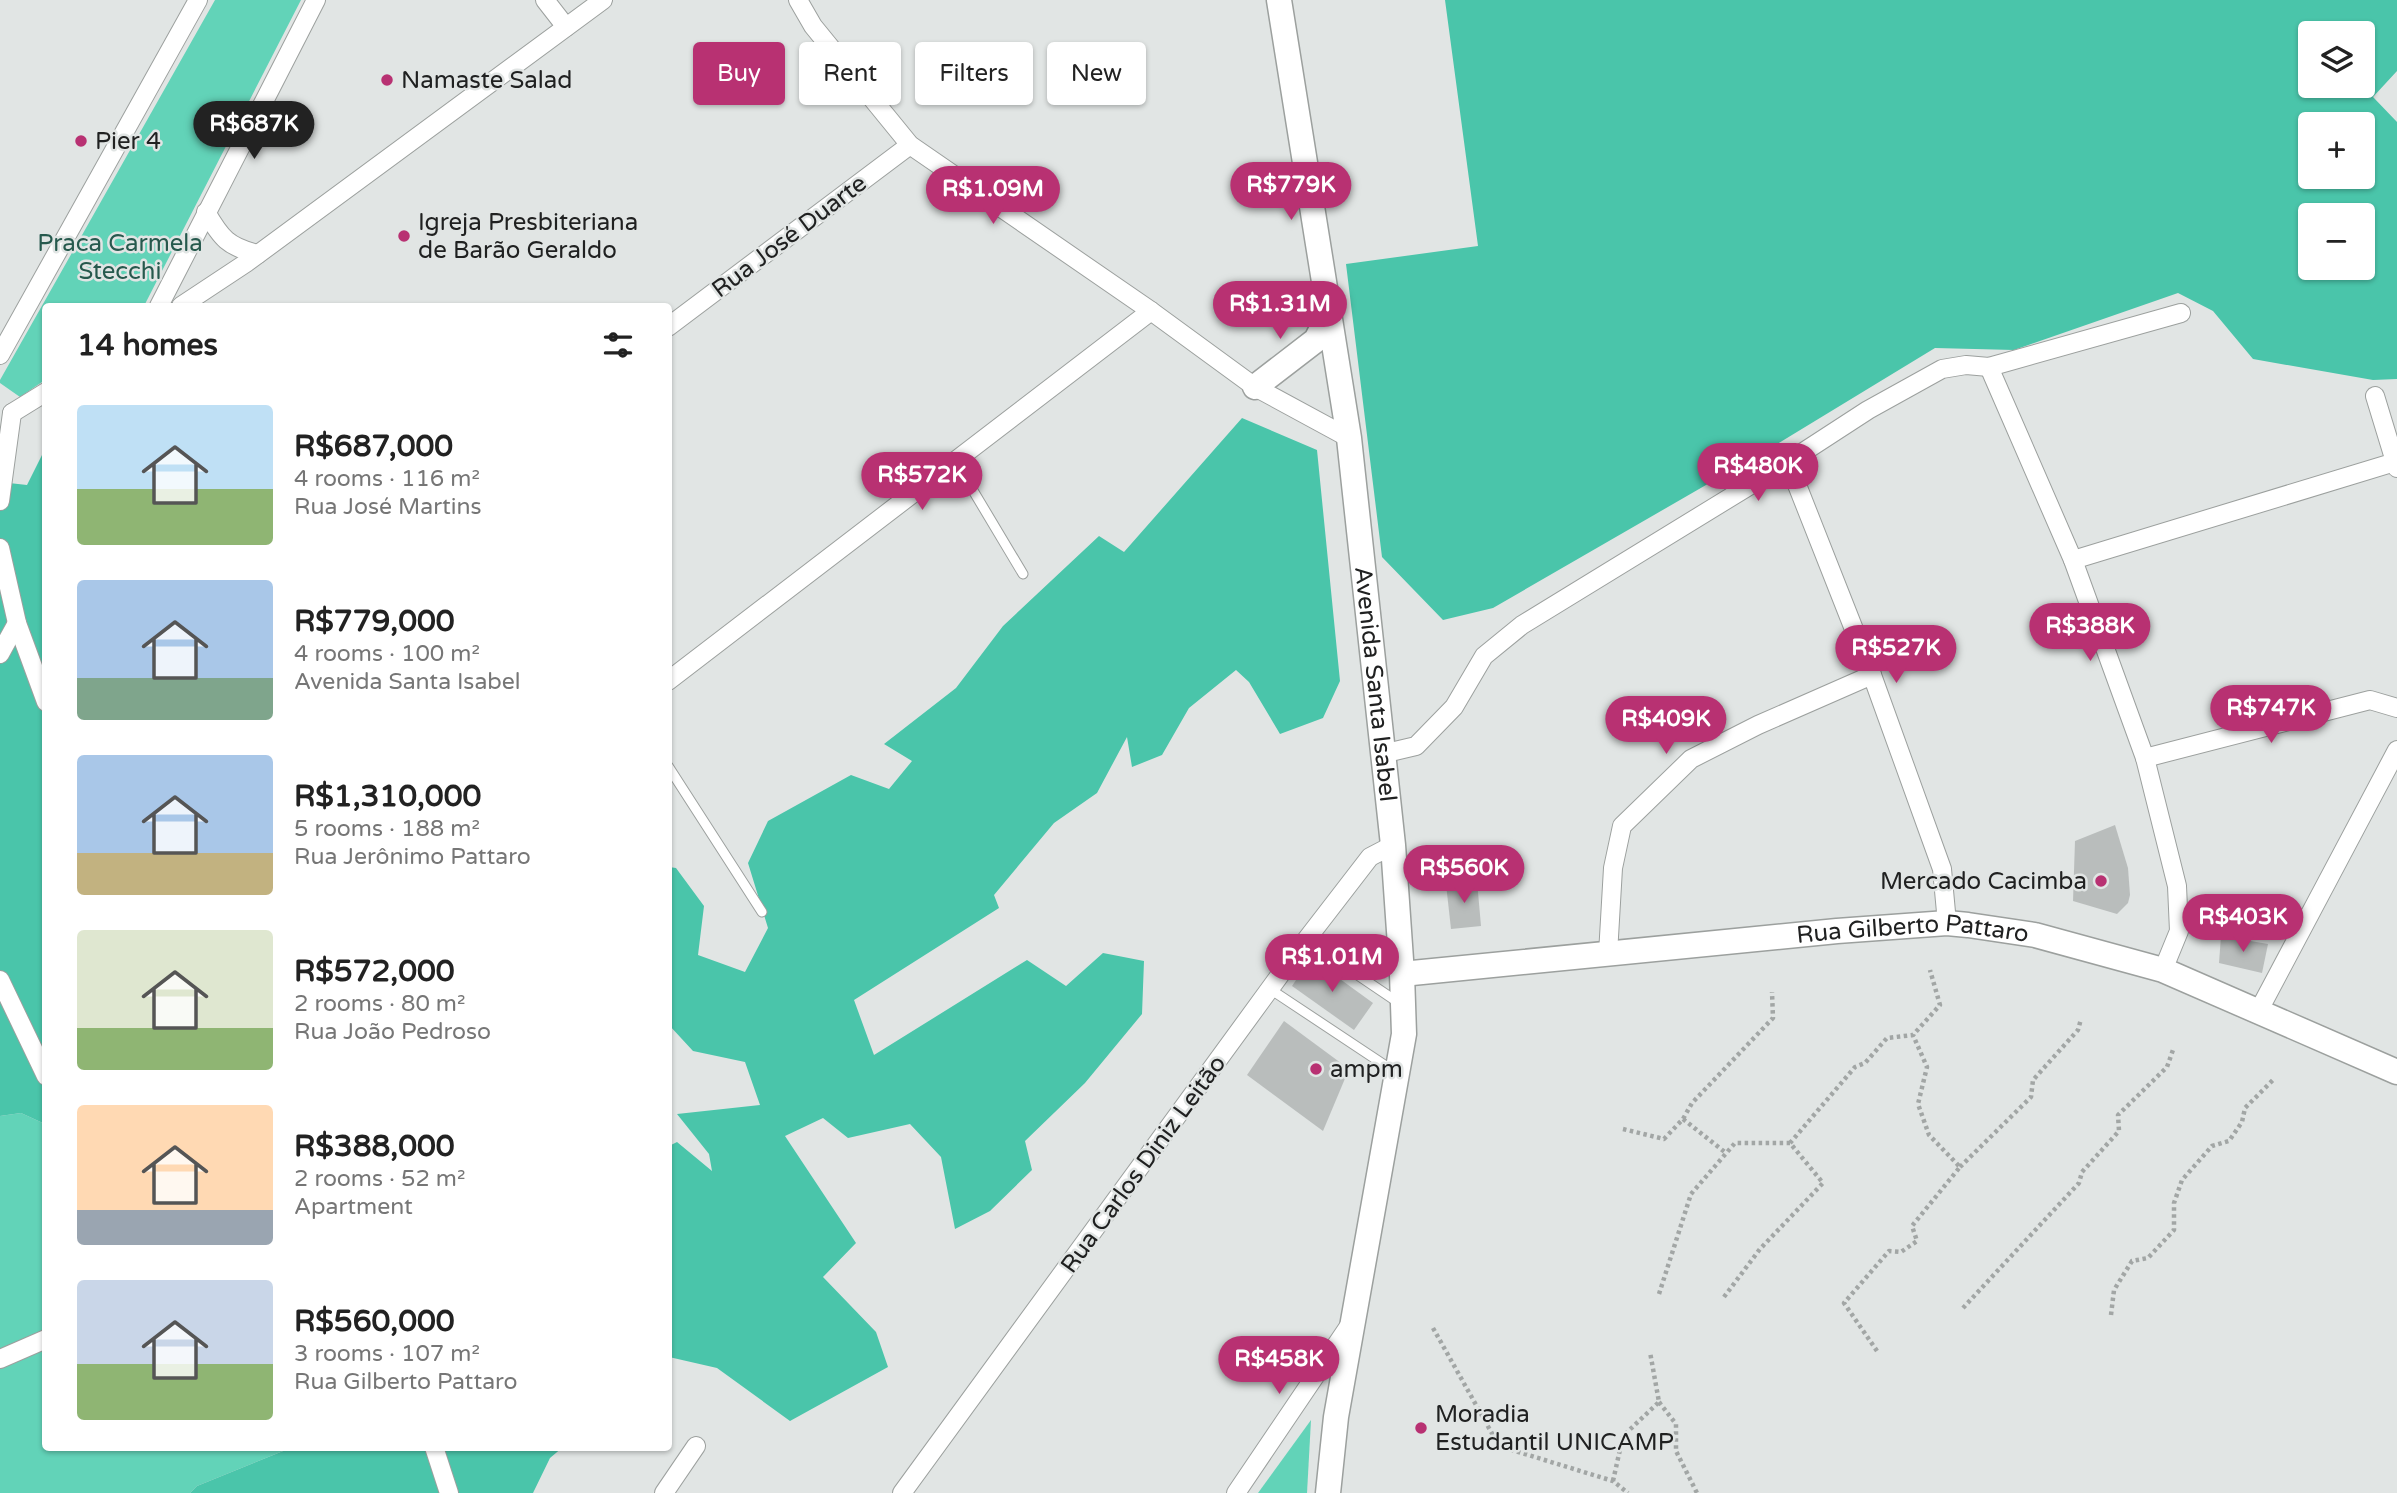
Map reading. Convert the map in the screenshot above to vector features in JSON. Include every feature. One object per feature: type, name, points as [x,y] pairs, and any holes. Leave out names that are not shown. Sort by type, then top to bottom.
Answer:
[{"type":"main road","name":"Avenida Santa Isabel","points":[[1279,0],[1349,438],[1393,845],[1404,1034],[1336,1417],[1328,1493]]},
{"type":"main road","points":[[1255,387],[1316,340],[1329,314]]},
{"type":"main road","name":"Rua Gilberto Pattaro","points":[[1402,974],[1837,931],[1947,923],[2035,935],[2163,970],[2397,1072]]},
{"type":"street","points":[[0,355],[198,0]]},
{"type":"street","points":[[160,303],[316,0]]},
{"type":"street","points":[[545,0],[566,27]]},
{"type":"street","points":[[185,303],[258,254],[603,0]]},
{"type":"street","points":[[798,0],[813,26],[910,145],[1255,387],[1349,438]]},
{"type":"street","name":"Rua José Duarte","points":[[672,324],[910,145]]},
{"type":"street","points":[[206,212],[217,232],[229,244],[258,254]]},
{"type":"street","points":[[672,678],[1151,312]]},
{"type":"street","points":[[1382,754],[1416,746],[1454,707],[1485,656],[1522,625],[1868,411],[1942,369],[1966,365],[1989,367],[2181,313]]},
{"type":"street","points":[[1989,367],[2073,560],[2145,758],[2177,886],[2179,931],[2163,970]]},
{"type":"street","points":[[0,501],[6,409],[42,394]]},
{"type":"street","points":[[2073,560],[2396,465],[2375,396]]},
{"type":"street","points":[[1788,462],[1872,675],[1942,869],[1947,923]]},
{"type":"street","points":[[0,548],[8,625],[42,694]]},
{"type":"street","points":[[0,654],[8,625]]},
{"type":"street","points":[[1608,954],[1613,868],[1622,825],[1691,759],[1758,725],[1872,675]]},
{"type":"street","points":[[2145,758],[2370,699],[2397,708]]},
{"type":"street","points":[[2258,1012],[2397,750]]},
{"type":"street","name":"Rua Carlos Diniz Leitão","points":[[902,1493],[1306,940],[1370,857],[1393,845]]},
{"type":"street","points":[[0,980],[42,1068]]},
{"type":"street","points":[[1236,1493],[1353,1321]]},
{"type":"street","points":[[0,1359],[42,1341]]},
{"type":"street","points":[[664,1493],[696,1446]]},
{"type":"street","points":[[435,1451],[449,1493]]},
{"type":"lane","points":[[956,462],[1023,574]]},
{"type":"lane","points":[[672,772],[762,912]]},
{"type":"lane","points":[[1306,940],[1403,1006]]},
{"type":"lane","points":[[1270,989],[1396,1073]]},
{"type":"path","points":[[1659,1294],[1691,1194],[1735,1143],[1790,1143],[1855,1067],[1866,1063],[1887,1038],[1913,1035],[1940,1005],[1930,970]]},
{"type":"path","points":[[1623,1129],[1664,1139],[1684,1119],[1692,1103],[1773,1018],[1772,992]]},
{"type":"path","points":[[1877,1350],[1844,1303],[1889,1251],[1901,1252],[1917,1241],[1912,1226],[1960,1167],[2031,1097],[2033,1080],[2078,1030],[2081,1019]]},
{"type":"path","points":[[1913,1035],[1927,1067],[1918,1104],[1929,1135],[1960,1167]]},
{"type":"path","points":[[1963,1308],[2079,1183],[2082,1172],[2119,1131],[2118,1115],[2167,1067],[2174,1047]]},
{"type":"path","points":[[2111,1315],[2114,1290],[2132,1261],[2148,1258],[2174,1230],[2174,1203],[2182,1180],[2212,1146],[2229,1140],[2242,1122],[2245,1108],[2276,1078]]},
{"type":"path","points":[[1684,1119],[1726,1153]]},
{"type":"path","points":[[1724,1297],[1760,1249],[1824,1183],[1790,1143]]},
{"type":"path","points":[[1433,1328],[1499,1446],[1614,1481],[1628,1493]]},
{"type":"path","points":[[1650,1352],[1659,1402],[1675,1424],[1676,1451],[1698,1493]]},
{"type":"path","points":[[1614,1481],[1623,1436],[1659,1402]]},
{"type":"green space","name":"Praca Carmela Stecchi","points":[[215,0],[301,0],[146,303],[44,303]]},
{"type":"green space","points":[[1445,0],[2397,0],[2397,71],[2375,95],[2375,21],[2298,21],[2298,98],[2374,98],[2397,122],[2397,379],[2373,380],[2253,359],[2213,311],[2178,293],[2014,350],[1935,348],[1777,444],[1493,608],[1443,620],[1382,557],[1346,264],[1478,246]]},
{"type":"green space","name":"Praca Carmela Stecchi","points":[[42,306],[42,382],[20,397],[0,383]]},
{"type":"green space","points":[[1242,418],[1317,450],[1340,681],[1323,718],[1280,734],[1249,682],[1236,670],[1189,708],[1162,755],[1132,767],[1127,737],[1097,793],[1054,823],[994,895],[999,908],[854,1000],[874,1055],[1027,960],[1066,986],[1103,953],[1144,961],[1142,1014],[1085,1083],[1025,1141],[1032,1170],[990,1211],[955,1229],[941,1157],[910,1124],[848,1138],[823,1118],[785,1136],[856,1243],[823,1277],[876,1332],[888,1367],[790,1421],[717,1368],[672,1358],[672,1144],[677,1142],[712,1171],[709,1154],[677,1114],[760,1105],[745,1062],[693,1051],[672,1028],[672,867],[676,868],[704,906],[698,955],[745,972],[768,928],[748,863],[768,821],[851,775],[889,789],[912,761],[884,744],[956,688],[1003,626],[1099,536],[1124,552]]},
{"type":"green space","points":[[42,455],[42,1123],[21,1113],[0,1116],[0,482],[27,485]]},
{"type":"green space","points":[[21,1113],[42,1123],[42,1451],[283,1451],[197,1486],[190,1493],[0,1493],[0,1116]]},
{"type":"green space","points":[[1311,1420],[1307,1493],[1258,1493]]},
{"type":"green space","points":[[283,1451],[558,1451],[550,1458],[533,1493],[190,1493],[197,1486]]},
{"type":"building","name":"Mercado Cacimba","points":[[2115,825],[2128,868],[2130,895],[2128,903],[2117,914],[2073,901],[2075,841]]},
{"type":"building","points":[[1477,881],[1481,926],[1451,929],[1446,884]]},
{"type":"building","points":[[2221,936],[2268,944],[2262,973],[2219,963]]},
{"type":"building","points":[[1311,958],[1373,1003],[1354,1030],[1292,986]]},
{"type":"building","points":[[1284,1021],[1349,1069],[1323,1131],[1247,1075]]},
{"type":"place","name":"Namaste Salad","points":[[387,80]]},
{"type":"place","name":"Pier 4","points":[[81,141]]},
{"type":"place","name":"Igreja Presbiteriana de Barão Geraldo","points":[[404,236]]},
{"type":"place","name":"Mercado Cacimba","points":[[2101,881]]},
{"type":"place","name":"ampm","points":[[1316,1069]]},
{"type":"place","name":"Moradia Estudantil UNICAMP","points":[[1421,1428]]}]
